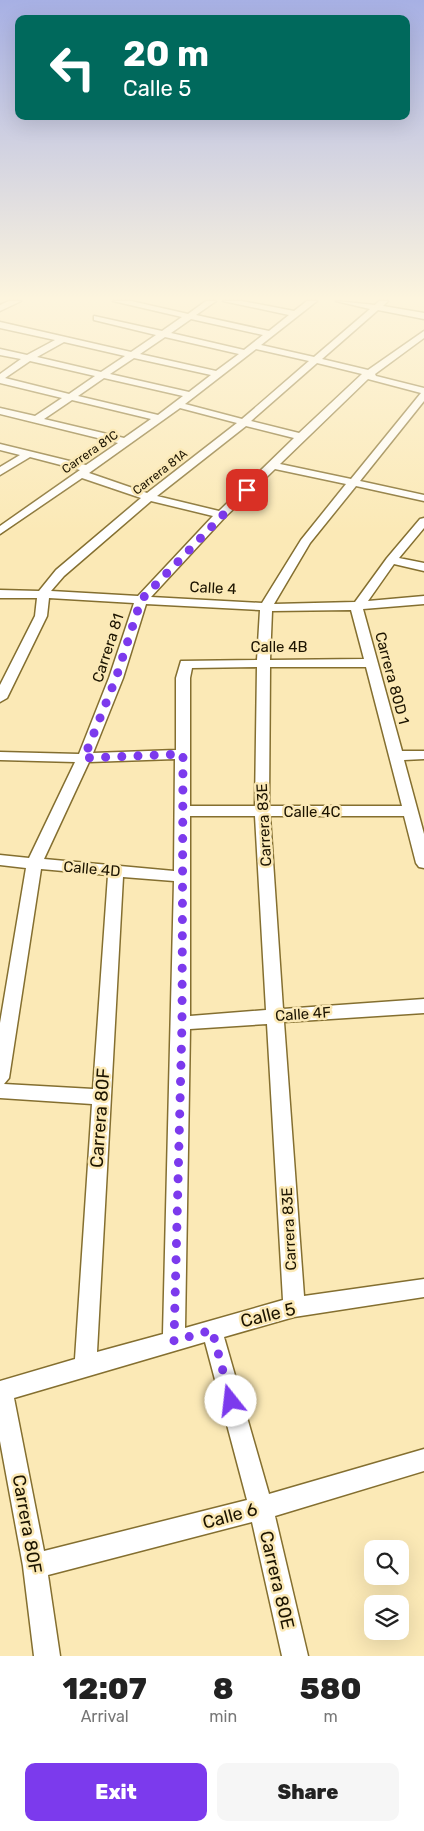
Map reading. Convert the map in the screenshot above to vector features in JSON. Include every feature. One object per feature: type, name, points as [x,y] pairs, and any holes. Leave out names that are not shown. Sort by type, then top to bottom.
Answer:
[{"type":"street","points":[[36,420],[100,378]]},
{"type":"street","points":[[114,378],[191,395]]},
{"type":"street","name":"Carrera 81C","points":[[0,531],[178,405],[212,378]]},
{"type":"street","name":"Carrera 81A","points":[[43,594],[60,573],[149,497],[244,423],[295,378]]},
{"type":"street","name":"Carrera 81","points":[[0,1078],[34,864],[84,758],[116,678],[141,600],[272,464],[364,378]]},
{"type":"street","points":[[373,378],[381,382],[424,391]]},
{"type":"street","points":[[0,379],[158,418]]},
{"type":"street","name":"Carrera 83E","points":[[294,1308],[262,812],[263,662],[266,608],[306,542],[424,395]]},
{"type":"street","points":[[178,405],[301,437]]},
{"type":"street","points":[[0,411],[126,442]]},
{"type":"street","points":[[0,447],[85,471],[149,497],[221,516]]},
{"type":"street","points":[[0,472],[28,454]]},
{"type":"street","points":[[272,464],[424,498]]},
{"type":"street","points":[[357,608],[391,560],[422,527]]},
{"type":"street","points":[[391,560],[424,567]]},
{"type":"street","name":"Calle 4","points":[[0,594],[43,594],[266,608],[357,608],[424,600]]},
{"type":"street","points":[[0,698],[41,616],[43,594]]},
{"type":"street","name":"Carrera 80D 1","points":[[357,608],[424,863]]},
{"type":"street","name":"Calle 4B","points":[[183,754],[183,678],[186,664],[263,662],[372,663]]},
{"type":"street","points":[[0,756],[84,758],[183,754],[182,1023],[174,1341]]},
{"type":"street","points":[[396,756],[424,755]]},
{"type":"street","name":"Calle 4C","points":[[183,811],[410,811]]},
{"type":"street","name":"Calle 4D","points":[[0,860],[183,877]]},
{"type":"street","name":"Carrera 80F","points":[[85,1366],[116,871]]},
{"type":"street","name":"Calle 4F","points":[[182,1023],[424,1006]]},
{"type":"street","points":[[0,1091],[102,1097]]},
{"type":"street","name":"Calle 5","points":[[1,1392],[85,1366],[294,1308],[424,1288]]},
{"type":"street","name":"Carrera 80E","points":[[212,1330],[261,1508],[294,1656]]},
{"type":"street","name":"Carrera 80F","points":[[1,1392],[35,1566],[47,1656]]},
{"type":"street","name":"Calle 6","points":[[35,1566],[261,1508],[424,1460]]},
{"type":"route","points":[[231,1401],[212,1330],[174,1341],[182,1023],[183,754],[84,758],[116,678],[141,600],[247,490]]}]
